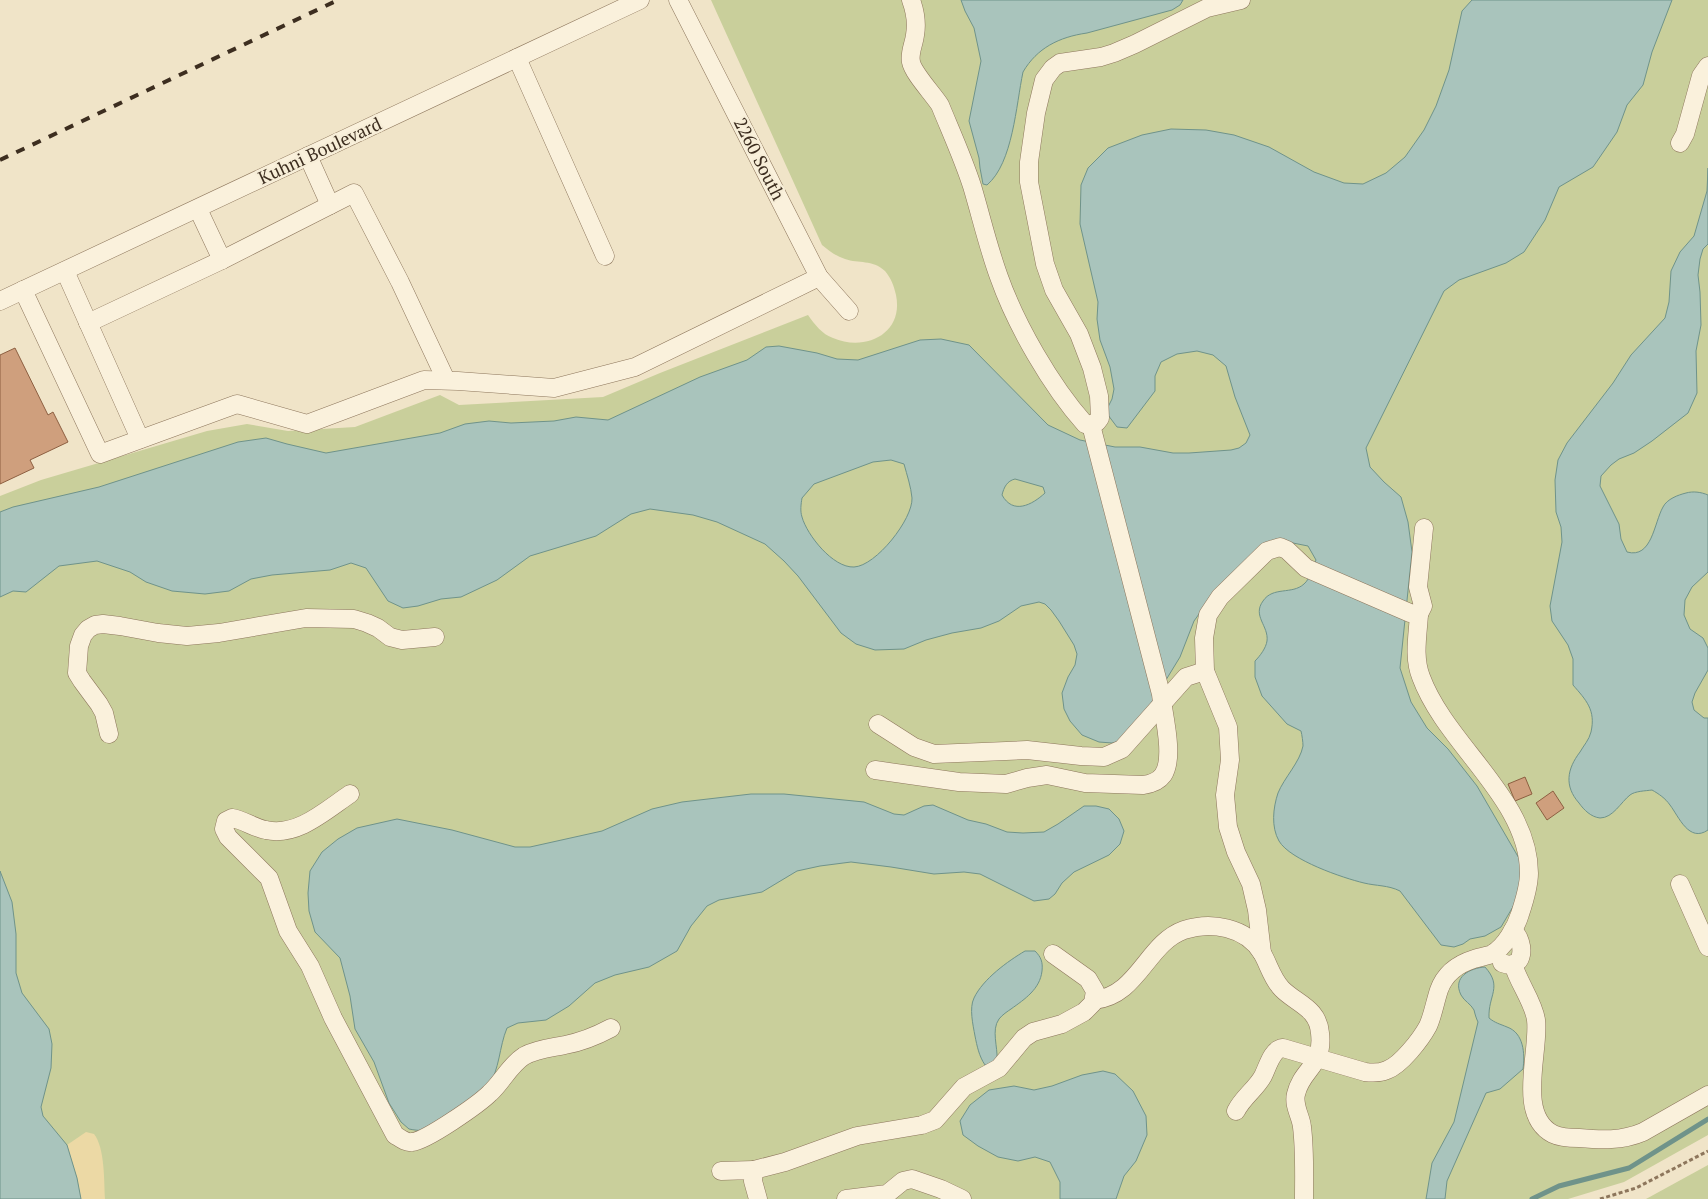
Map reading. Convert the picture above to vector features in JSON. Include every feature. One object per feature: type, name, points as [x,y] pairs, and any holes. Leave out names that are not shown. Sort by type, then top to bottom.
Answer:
[{"type":"street","name":"Kuhni Boulevard","points":[[0,301],[640,0]]},
{"type":"street","name":"2260 South","points":[[678,0],[819,276],[848,311]]},
{"type":"street","points":[[875,770],[959,782],[1006,784],[1047,775],[1084,783],[1143,785],[1152,784],[1163,775],[1167,767],[1168,750],[1166,719],[1093,431],[1065,400],[1013,312],[999,277],[972,186],[940,105],[910,61],[916,33],[916,20],[911,0]]},
{"type":"street","points":[[1093,431],[1100,418],[1099,396],[1086,352],[1054,290],[1045,264],[1029,182],[1029,162],[1033,133],[1044,80],[1060,63],[1101,57],[1114,53],[1207,8],[1241,0]]},
{"type":"street","points":[[517,58],[605,256]]},
{"type":"street","points":[[1680,143],[1685,134],[1701,76],[1708,66]]},
{"type":"street","points":[[308,156],[330,205]]},
{"type":"street","points":[[88,323],[222,260],[354,193],[400,282],[446,380]]},
{"type":"street","points":[[198,208],[222,260]]},
{"type":"street","points":[[64,271],[140,439]]},
{"type":"street","points":[[23,290],[100,454],[237,404],[307,424],[424,380],[554,388],[635,367],[819,276]]},
{"type":"street","points":[[1415,613],[1423,606],[1418,587],[1424,528]]},
{"type":"street","points":[[1304,1199],[1302,1126],[1296,1107],[1296,1093],[1318,1058],[1321,1037],[1319,1023],[1303,1004],[1282,989],[1275,981],[1253,933],[1257,910],[1251,884],[1236,852],[1228,827],[1225,795],[1230,760],[1228,727],[1205,671],[1204,638],[1206,625],[1208,615],[1220,597],[1267,551],[1280,547],[1287,550],[1306,568],[1415,613]]},
{"type":"street","points":[[1236,1111],[1262,1078],[1275,1051],[1279,1048],[1365,1072],[1373,1073],[1389,1070],[1423,1035],[1430,1021],[1440,987],[1445,977],[1464,962],[1493,953],[1507,940],[1520,916],[1529,875],[1525,845],[1500,792],[1442,716],[1420,677],[1416,658],[1415,613]]},
{"type":"street","points":[[110,734],[104,713],[77,673],[83,635],[95,625],[120,626],[187,636],[219,633],[306,618],[354,619],[378,628],[390,637],[402,640],[435,637]]},
{"type":"street","points":[[878,724],[914,747],[934,754],[1027,750],[1104,757],[1122,749],[1161,698],[1186,677],[1205,671]]},
{"type":"street","points":[[350,794],[305,824],[293,829],[276,832],[232,818],[226,821],[224,829],[225,834],[269,878],[288,930],[310,966],[333,1018],[395,1135],[412,1142],[427,1136],[490,1094],[507,1072],[522,1057],[539,1050],[589,1039],[612,1028]]},
{"type":"street","points":[[1680,884],[1708,947]]},
{"type":"street","points":[[1094,1000],[1110,997],[1123,988],[1138,975],[1159,948],[1182,931],[1208,926],[1253,933]]},
{"type":"street","points":[[1493,953],[1506,965],[1517,962],[1521,957],[1522,945],[1518,935],[1513,930]]},
{"type":"street","points":[[721,1170],[754,1170],[785,1162],[857,1136],[929,1123],[935,1120],[964,1087],[999,1068],[1024,1038],[1033,1032],[1062,1024],[1089,1008],[1094,1000],[1095,991],[1088,979],[1053,954]]},
{"type":"street","points":[[1513,964],[1517,978],[1535,1013],[1538,1033],[1532,1074],[1532,1098],[1540,1121],[1553,1134],[1563,1137],[1602,1140],[1634,1136],[1708,1095]]},
{"type":"street","points":[[754,1170],[754,1181],[758,1199]]},
{"type":"street","points":[[846,1199],[887,1194],[903,1181],[912,1179],[942,1189],[962,1199]]},
{"type":"path","points":[[1600,1199],[1636,1188],[1708,1151]]},
{"type":"green space","points":[[711,0],[1708,0],[1708,1135],[1624,1182],[1568,1199],[30,1199],[0,1006],[0,496],[41,480],[207,431],[247,424],[288,431],[355,427],[440,395],[459,405],[603,397],[808,315],[822,332],[845,342],[869,341],[880,336],[894,320],[897,309],[896,295],[891,279],[880,267],[842,258],[822,245]]},
{"type":"green space","points":[[1708,1165],[1708,1199],[1646,1199]]},
{"type":"sand","points":[[86,1132],[94,1134],[98,1140],[103,1165],[105,1199],[81,1199],[67,1145]]},
{"type":"water","points":[[961,0],[1183,0],[1180,5],[1172,10],[1067,37],[1050,45],[1035,56],[1023,72],[1012,133],[1003,163],[987,185],[983,184],[979,158],[969,121],[981,61],[974,28]]},
{"type":"water","points":[[1472,0],[1672,0],[1652,52],[1643,85],[1627,105],[1617,132],[1593,167],[1559,187],[1545,220],[1524,252],[1506,263],[1459,280],[1444,291],[1366,448],[1370,467],[1401,497],[1408,522],[1412,552],[1400,668],[1411,702],[1427,728],[1448,749],[1477,786],[1520,860],[1523,879],[1514,905],[1501,927],[1485,936],[1470,939],[1454,947],[1441,945],[1400,891],[1355,881],[1331,873],[1294,855],[1285,848],[1276,836],[1274,811],[1276,799],[1281,787],[1299,758],[1303,743],[1301,731],[1287,724],[1262,696],[1255,677],[1255,661],[1267,641],[1266,631],[1259,611],[1267,596],[1294,589],[1306,582],[1316,560],[1308,546],[1293,543],[1276,543],[1219,586],[1194,621],[1180,657],[1158,693],[1125,740],[1112,743],[1099,742],[1082,735],[1070,721],[1064,709],[1062,693],[1075,665],[1077,654],[1074,645],[1059,621],[1045,604],[1039,602],[1021,606],[999,621],[981,628],[926,640],[904,649],[875,650],[856,644],[841,633],[798,576],[765,544],[717,522],[693,515],[650,509],[631,514],[596,536],[530,556],[497,580],[461,597],[441,599],[418,606],[403,608],[388,601],[366,568],[351,563],[330,570],[272,575],[251,579],[229,591],[205,594],[172,591],[146,582],[130,572],[97,561],[59,566],[26,592],[13,591],[0,597],[0,512],[13,507],[99,487],[238,442],[266,438],[326,453],[440,433],[465,424],[489,421],[511,423],[554,421],[576,417],[608,420],[700,377],[747,360],[766,347],[779,346],[837,359],[858,360],[920,340],[941,339],[969,345],[1048,425],[1080,440],[1115,447],[1140,447],[1173,453],[1239,448],[1246,443],[1250,435],[1235,397],[1226,366],[1213,355],[1197,351],[1177,354],[1161,362],[1155,376],[1155,391],[1127,428],[1117,427],[1108,415],[1108,407],[1114,389],[1110,367],[1100,340],[1097,319],[1098,302],[1080,224],[1081,185],[1088,168],[1108,148],[1142,135],[1171,129],[1206,130],[1234,135],[1269,147],[1314,172],[1344,183],[1363,184],[1386,173],[1405,157],[1424,130],[1436,106],[1449,70],[1462,11]],"holes":[[[891,460],[904,464],[912,498],[911,507],[900,529],[882,550],[863,565],[846,566],[822,549],[809,533],[801,515],[802,498],[814,484],[873,462]],[[1015,479],[1043,487],[1045,493],[1029,504],[1023,506],[1012,505],[1002,495],[1006,485]]]},
{"type":"water","points":[[1708,168],[1708,244],[1703,249],[1698,275],[1701,325],[1696,351],[1697,393],[1688,413],[1652,441],[1611,465],[1601,476],[1600,486],[1619,524],[1621,539],[1627,552],[1635,553],[1647,545],[1663,507],[1667,502],[1676,496],[1689,492],[1708,495],[1708,572],[1692,587],[1685,600],[1684,615],[1690,629],[1703,638],[1708,648],[1708,670],[1692,702],[1694,710],[1704,718],[1708,718],[1708,830],[1695,833],[1685,827],[1666,800],[1652,790],[1632,794],[1613,813],[1600,818],[1588,813],[1574,797],[1569,784],[1570,771],[1590,735],[1592,717],[1589,706],[1573,685],[1573,659],[1568,645],[1552,621],[1550,606],[1562,542],[1561,527],[1556,512],[1555,480],[1558,460],[1567,443],[1613,383],[1631,355],[1665,318],[1669,302],[1671,271],[1680,252],[1694,236],[1707,191]]},
{"type":"water","points":[[751,794],[784,794],[864,802],[894,814],[904,815],[924,806],[933,805],[968,820],[1007,832],[1023,833],[1044,832],[1084,806],[1096,806],[1109,809],[1119,819],[1124,831],[1120,844],[1109,855],[1074,872],[1049,899],[1034,901],[980,874],[964,872],[934,874],[851,862],[797,871],[762,892],[719,900],[707,906],[691,926],[677,951],[649,967],[615,975],[595,983],[569,1006],[546,1020],[518,1023],[507,1028],[492,1080],[488,1087],[468,1102],[425,1130],[409,1129],[401,1122],[389,1103],[374,1062],[355,1029],[350,996],[340,958],[315,932],[309,911],[308,893],[310,871],[322,852],[338,839],[357,828],[397,819],[452,830],[515,847],[530,847],[602,831],[652,809],[682,802]]},
{"type":"water","points":[[0,871],[12,902],[16,934],[16,973],[22,993],[49,1029],[52,1044],[51,1068],[41,1107],[43,1116],[67,1145],[81,1199],[0,1199]]},
{"type":"water","points":[[1025,951],[1035,951],[1040,958],[1042,965],[1041,977],[1031,993],[999,1019],[995,1028],[997,1060],[990,1065],[985,1065],[977,1047],[975,1036],[972,1017],[974,998],[990,977]]},
{"type":"water","points":[[1485,967],[1493,980],[1494,986],[1489,1018],[1517,1034],[1522,1045],[1523,1069],[1500,1089],[1486,1093],[1447,1181],[1445,1199],[1426,1199],[1432,1163],[1454,1122],[1478,1022],[1473,1008],[1461,995],[1459,983],[1461,978],[1468,972]]},
{"type":"water","points":[[1103,1071],[1115,1074],[1133,1091],[1146,1116],[1147,1135],[1136,1161],[1124,1176],[1116,1199],[1060,1199],[1060,1182],[1050,1162],[1035,1157],[1018,1161],[998,1157],[963,1135],[960,1121],[970,1105],[989,1090],[1014,1086],[1034,1090],[1052,1086],[1082,1075]]},
{"type":"building","points":[[15,348],[48,415],[53,412],[68,442],[30,460],[34,468],[0,484],[0,355]]},
{"type":"building","points":[[1525,777],[1532,794],[1515,801],[1508,784]]},
{"type":"building","points":[[1553,791],[1564,808],[1547,820],[1536,803]]},
{"type":"waterway","points":[[1532,1199],[1559,1186],[1629,1168],[1708,1119]]},
{"type":"railway","points":[[0,160],[338,0]]}]
